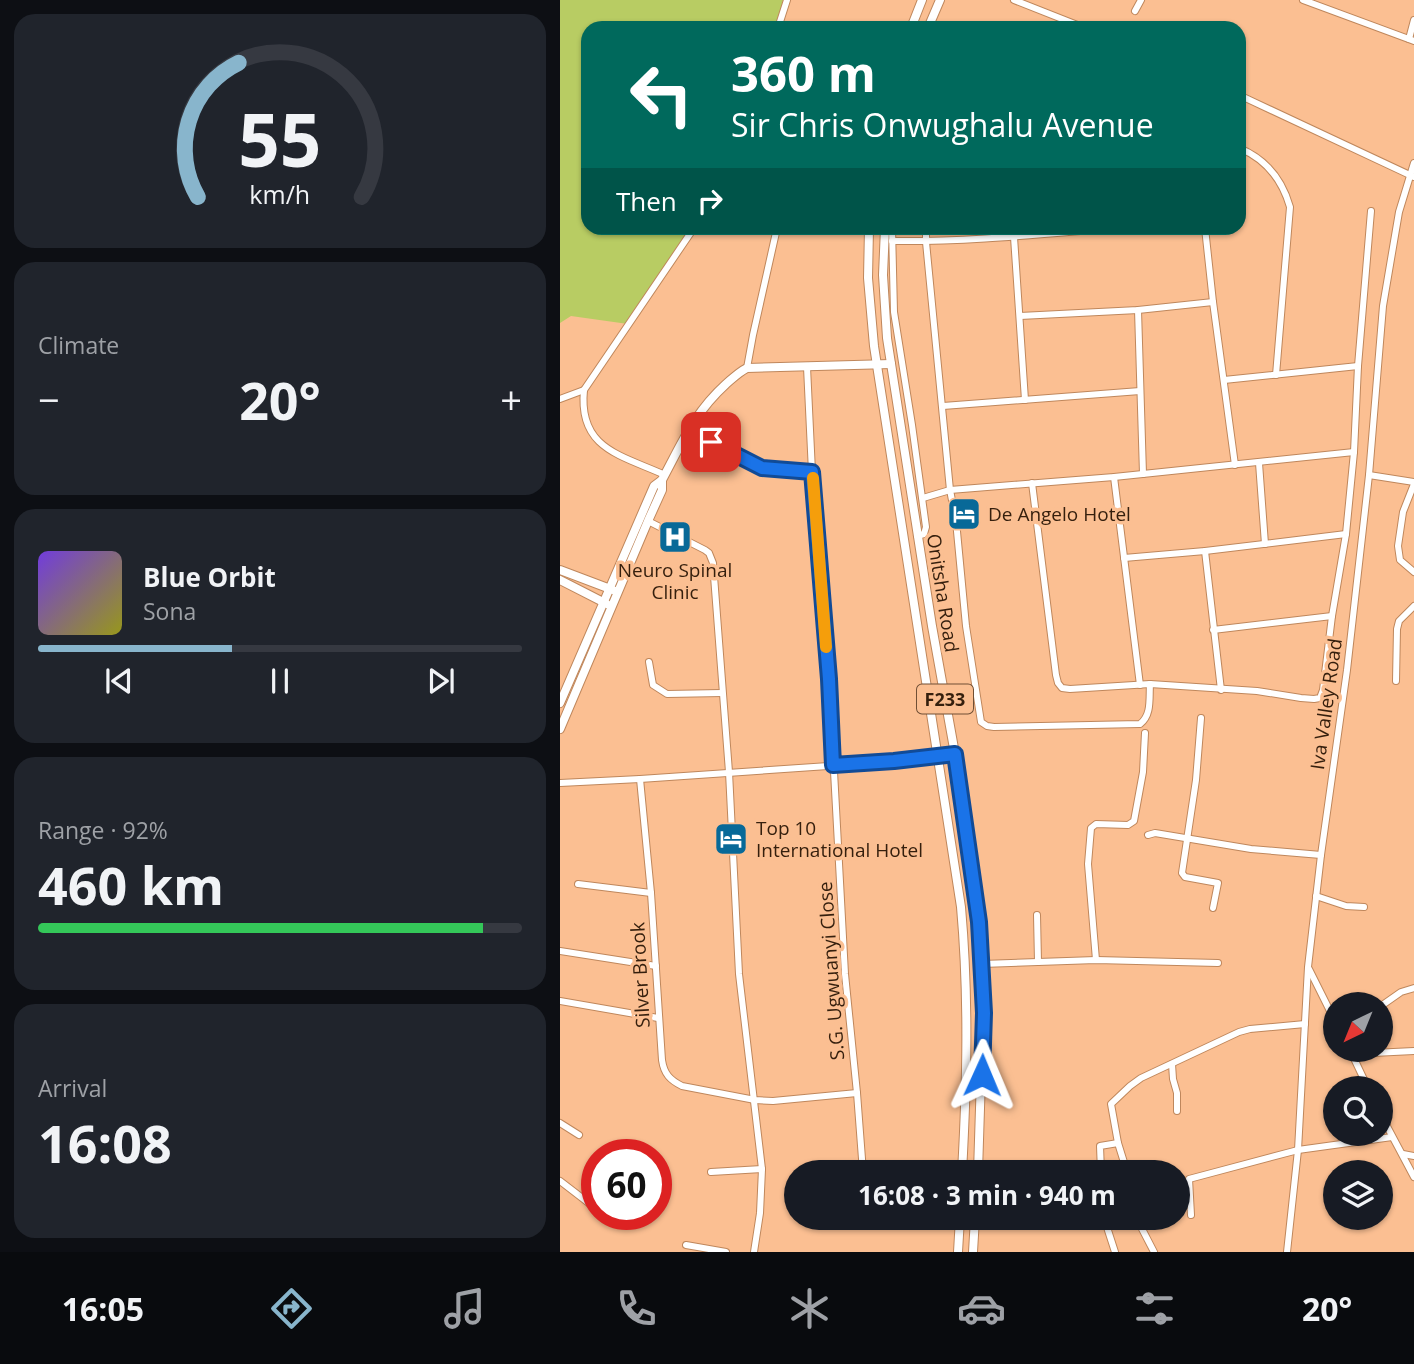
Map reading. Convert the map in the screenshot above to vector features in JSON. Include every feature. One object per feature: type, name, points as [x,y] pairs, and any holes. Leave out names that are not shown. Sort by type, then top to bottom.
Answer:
[{"type":"main road","points":[[914,21],[922,0]]},
{"type":"main road","points":[[931,21],[940,0]]},
{"type":"main road","name":"Onitsha Road","points":[[869,235],[868,278],[877,363],[961,907],[968,1024],[962,1160]]},
{"type":"main road","name":"Onitsha Road","points":[[884,235],[887,338],[955,754],[979,922],[984,1013],[978,1160]]},
{"type":"main road","points":[[614,590],[688,430],[713,395],[741,370],[891,364]]},
{"type":"main road","points":[[560,729],[649,497],[654,486],[664,478]]},
{"type":"main road","points":[[560,570],[614,590]]},
{"type":"main road","points":[[560,580],[608,605]]},
{"type":"main road","points":[[560,703],[608,605]]},
{"type":"main road","points":[[958,1252],[959,1230]]},
{"type":"main road","points":[[973,1252],[974,1230]]},
{"type":"street","points":[[780,21],[786,0]]},
{"type":"street","points":[[1014,0],[1067,21]]},
{"type":"street","points":[[1135,11],[1141,0]]},
{"type":"street","points":[[1303,0],[1411,40],[1414,20]]},
{"type":"street","points":[[1331,10],[1334,0]]},
{"type":"street","points":[[1246,98],[1412,176]]},
{"type":"street","points":[[1246,151],[1266,164],[1281,183],[1290,207],[1276,375]]},
{"type":"street","name":"Iva Valley Road","points":[[1287,1252],[1298,1150],[1308,967],[1347,670],[1383,306],[1397,224],[1414,163]]},
{"type":"street","points":[[1032,484],[1056,676],[1062,688],[1150,684],[1320,698],[1346,534],[1371,211]]},
{"type":"street","points":[[664,478],[597,441],[586,421],[584,390],[689,235]]},
{"type":"street","points":[[747,368],[775,235]]},
{"type":"street","points":[[892,235],[894,312],[926,531],[918,536]]},
{"type":"street","points":[[926,235],[950,491],[981,722],[994,727],[1140,724],[1147,718],[1150,684]]},
{"type":"street","points":[[892,242],[1037,235]]},
{"type":"street","points":[[1206,235],[1236,465]]},
{"type":"street","points":[[1014,237],[1026,400]]},
{"type":"street","points":[[1020,316],[1138,310],[1213,302]]},
{"type":"street","points":[[1138,310],[1143,474]]},
{"type":"street","points":[[1224,380],[1358,366]]},
{"type":"street","name":"S.G. Ugwuanyi Close","points":[[807,367],[812,472],[829,679],[845,974],[862,1160]]},
{"type":"street","points":[[560,399],[584,390]]},
{"type":"street","points":[[943,406],[1140,391]]},
{"type":"street","points":[[688,430],[762,468],[812,472]]},
{"type":"street","points":[[923,498],[950,491],[1354,452]]},
{"type":"street","points":[[1259,463],[1265,544]]},
{"type":"street","points":[[1368,475],[1414,483],[1403,512],[1398,546],[1400,559],[1414,572]]},
{"type":"street","points":[[1114,477],[1140,685]]},
{"type":"street","points":[[648,520],[705,550],[712,557],[729,772],[739,974],[762,1168],[760,1213],[754,1252]]},
{"type":"street","points":[[1124,558],[1346,534]]},
{"type":"street","points":[[1205,551],[1221,690]]},
{"type":"street","points":[[1396,681],[1397,629],[1399,621],[1414,606]]},
{"type":"street","points":[[1213,630],[1332,615]]},
{"type":"street","points":[[649,662],[653,685],[667,694],[722,693]]},
{"type":"street","points":[[1201,719],[1189,838],[1182,870],[1185,877],[1218,883],[1213,908]]},
{"type":"street","points":[[1096,960],[1088,864],[1091,828],[1096,824],[1128,825],[1134,821],[1143,772],[1145,733]]},
{"type":"street","points":[[560,783],[955,754]]},
{"type":"street","name":"Silver Brook","points":[[640,779],[663,1068],[673,1081],[682,1086],[755,1100]]},
{"type":"street","points":[[1148,835],[1156,833],[1251,849],[1321,855]]},
{"type":"street","points":[[579,884],[651,893]]},
{"type":"street","points":[[1316,896],[1346,906],[1364,907]]},
{"type":"street","points":[[1037,915],[1038,962]]},
{"type":"street","points":[[560,951],[656,965]]},
{"type":"street","points":[[982,964],[1096,960],[1218,963]]},
{"type":"street","points":[[1308,967],[1323,997]]},
{"type":"street","points":[[1393,998],[1414,988]]},
{"type":"street","points":[[560,1001],[658,1018]]},
{"type":"street","points":[[1123,1160],[1111,1104],[1135,1081],[1250,1029],[1305,1024]]},
{"type":"street","points":[[1393,1052],[1414,1051]]},
{"type":"street","points":[[1172,1064],[1177,1111]]},
{"type":"street","points":[[755,1100],[857,1093]]},
{"type":"street","points":[[560,1124],[579,1135]]},
{"type":"street","points":[[1393,1139],[1414,1177]]},
{"type":"street","points":[[1101,1160],[1100,1146],[1118,1143]]},
{"type":"street","points":[[1191,1215],[1189,1180],[1298,1150],[1327,1146]]},
{"type":"street","points":[[1403,1154],[1414,1156]]},
{"type":"street","points":[[710,1172],[762,1168]]},
{"type":"street","points":[[560,1181],[581,1197]]},
{"type":"street","points":[[1108,1230],[1115,1252]]},
{"type":"street","points":[[1143,1230],[1154,1252]]},
{"type":"street","points":[[686,1245],[726,1252]]},
{"type":"green space","points":[[560,0],[783,0],[778,21],[581,21],[581,235],[688,235],[628,324],[571,316],[560,323]]},
{"type":"slow traffic","points":[[813,478],[826,647]]},
{"type":"place","name":"De Angelo Hotel","points":[[964,514]]},
{"type":"place","name":"Neuro Spinal Clinic","points":[[675,537]]},
{"type":"place","name":"Top 10 International Hotel","points":[[731,839]]},
{"type":"route","points":[[711,442],[762,468],[812,472],[829,679],[833,765],[955,754],[979,922],[984,1013],[982,1075]]}]
